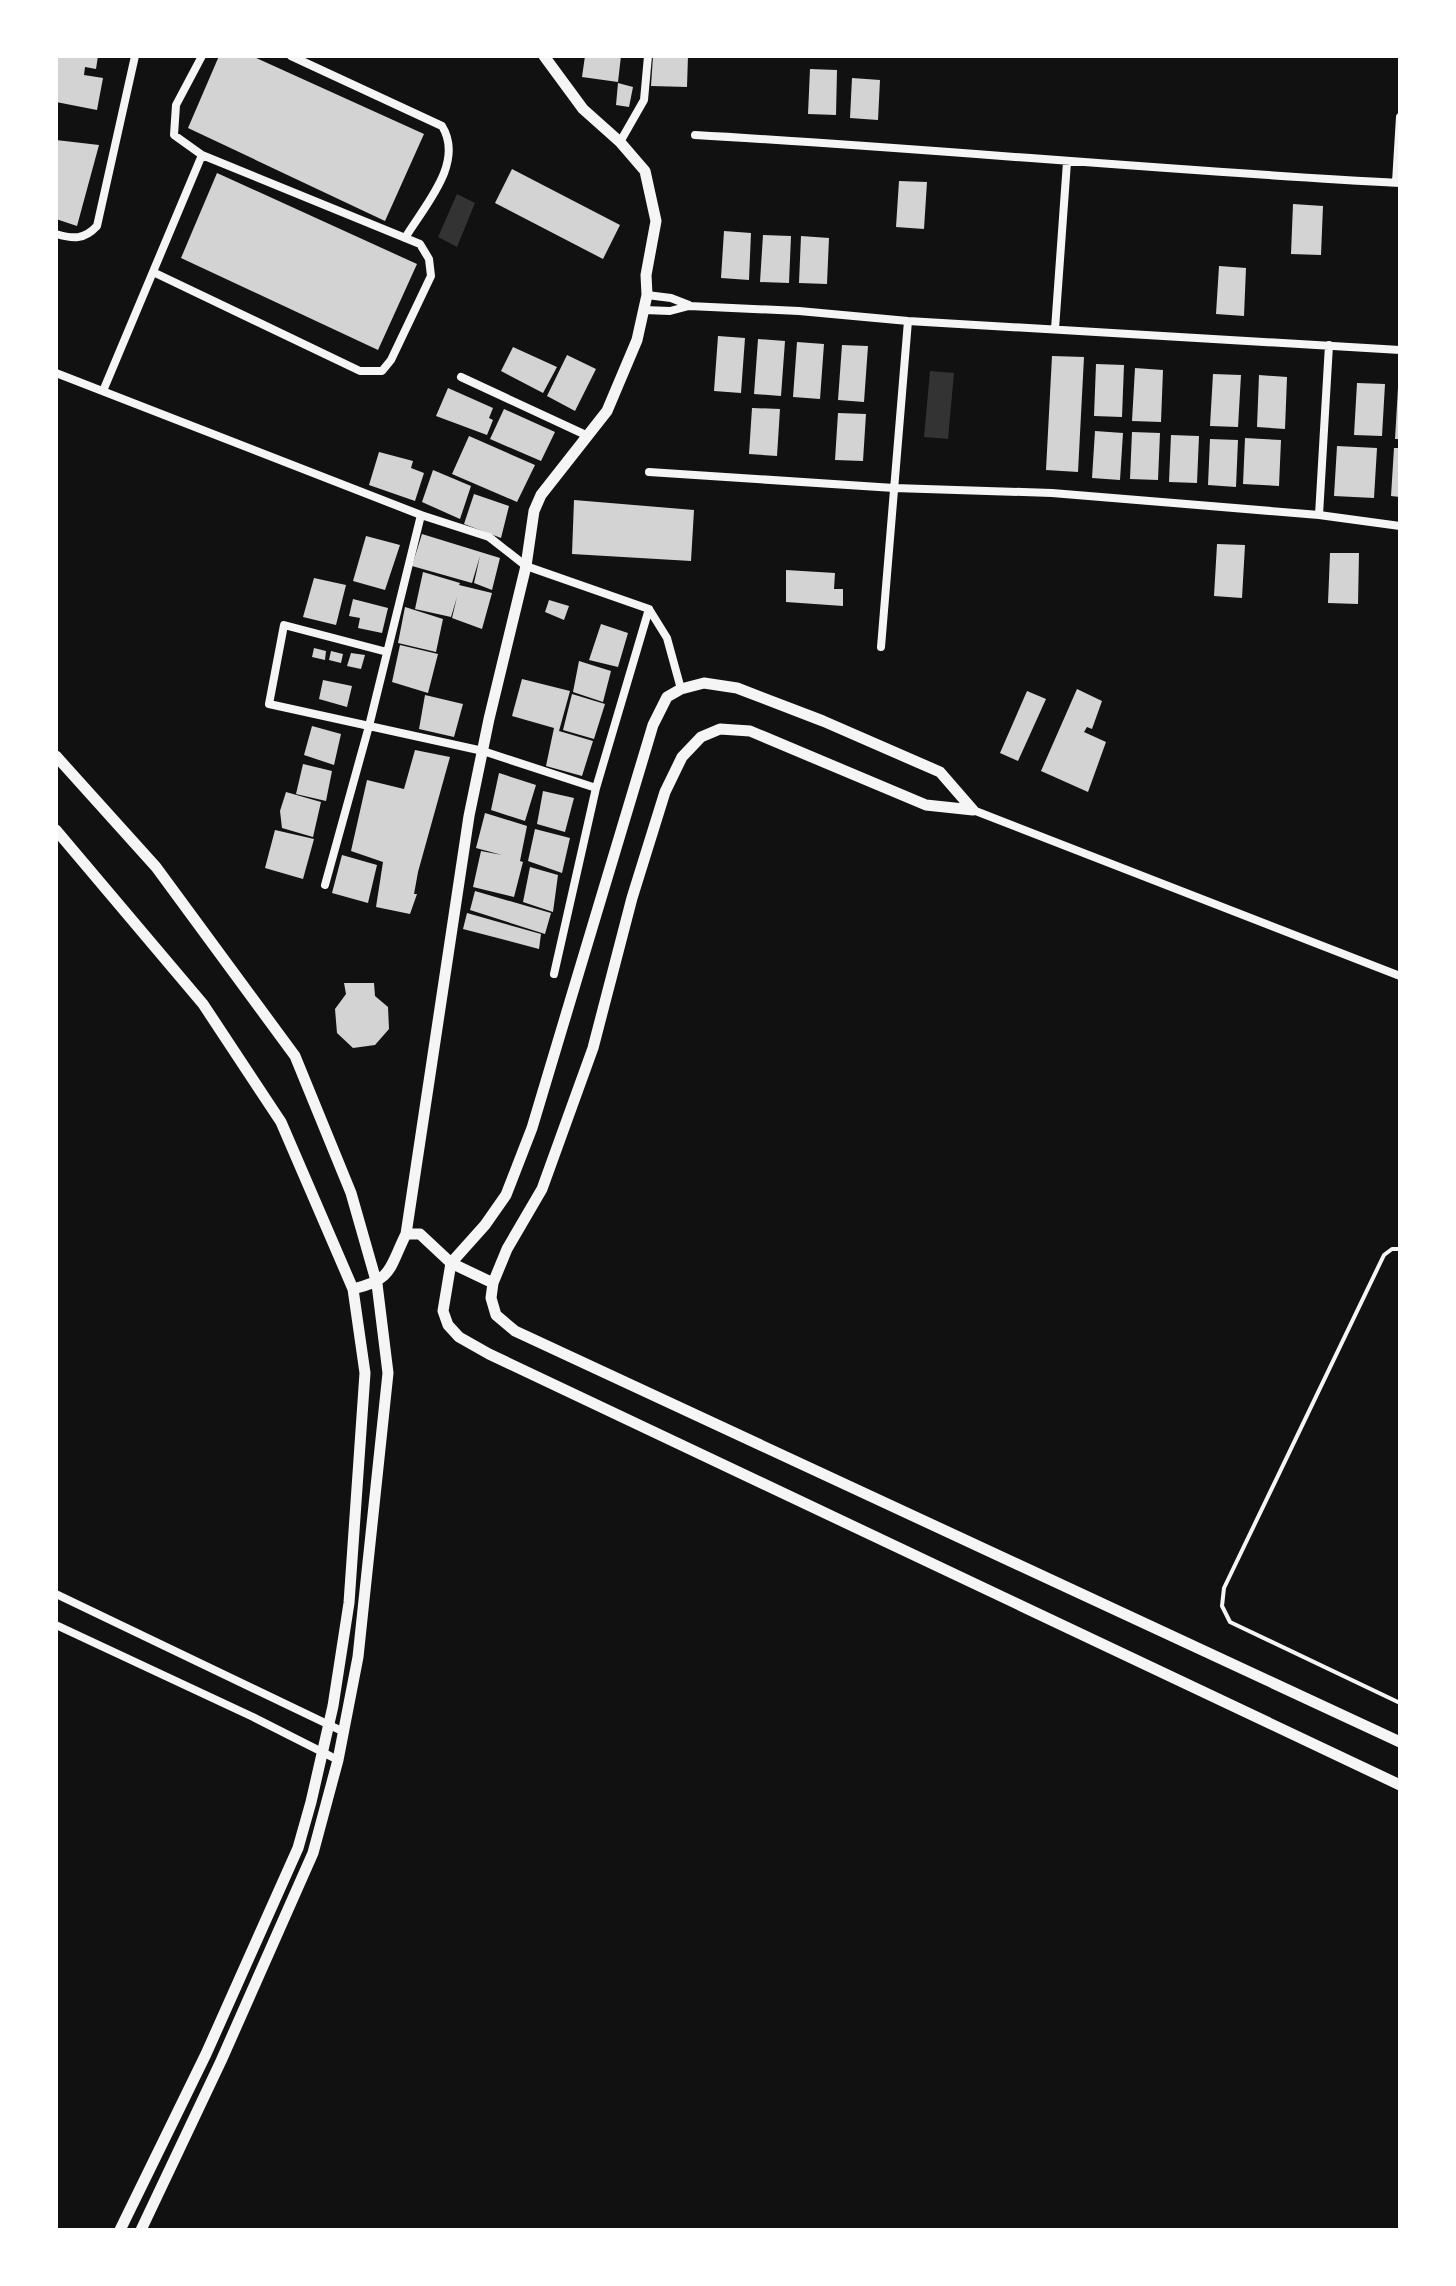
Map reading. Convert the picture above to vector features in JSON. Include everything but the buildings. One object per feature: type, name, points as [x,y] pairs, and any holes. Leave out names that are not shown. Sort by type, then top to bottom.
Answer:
[{"type":"street","points":[[56,234],[73,239],[84,237],[97,226],[135,56]]},
{"type":"street","points":[[153,272],[360,371],[382,371],[391,360],[431,276],[429,259],[420,244],[202,155],[174,135],[176,105],[202,56]]},
{"type":"street","points":[[291,56],[442,126],[451,139],[448,167],[405,238]]},
{"type":"street","points":[[353,1289],[377,1284],[385,1277],[406,1234],[469,816],[526,566],[534,511],[541,495],[607,411],[637,340],[647,295],[646,275],[656,221],[645,171],[620,142],[583,109],[544,56]]},
{"type":"street","points":[[620,142],[644,100],[648,56]]},
{"type":"street","points":[[695,135],[1398,182],[1400,117]]},
{"type":"street","points":[[103,391],[202,155]]},
{"type":"street","points":[[1055,329],[1067,162]]},
{"type":"street","points":[[647,295],[671,298],[689,306]]},
{"type":"street","points":[[644,310],[670,311],[689,306],[799,311],[908,321],[1400,350]]},
{"type":"street","points":[[881,647],[908,321]]},
{"type":"street","points":[[1319,515],[1329,345]]},
{"type":"street","points":[[56,373],[421,515],[489,537],[526,566],[649,609],[667,638],[681,689]]},
{"type":"street","points":[[461,377],[588,436]]},
{"type":"street","points":[[649,472],[894,488],[1052,493],[1319,515],[1400,526]]},
{"type":"street","points":[[325,885],[369,726],[421,515]]},
{"type":"street","points":[[554,974],[596,788],[649,609]]},
{"type":"street","points":[[387,652],[284,625],[269,704],[483,751],[596,788]]},
{"type":"street","points":[[973,810],[940,772],[737,688],[704,683],[681,689],[667,697],[653,725],[532,1128],[506,1195],[485,1225],[451,1263],[443,1311],[448,1325],[459,1337],[489,1354],[1400,1785]]},
{"type":"street","points":[[1400,976],[973,810],[926,805],[750,731],[720,729],[701,737],[682,757],[665,792],[632,898],[593,1048],[542,1189],[507,1249],[493,1283],[491,1298],[496,1315],[515,1331],[1400,1742]]},
{"type":"street","points":[[56,756],[156,867],[295,1056],[351,1193],[377,1284],[388,1373],[363,1617],[344,1732],[313,1853],[221,2061],[141,2230]]},
{"type":"street","points":[[56,830],[203,1004],[281,1122],[353,1289],[365,1373],[349,1603],[329,1725],[298,1848],[206,2054],[120,2230]]},
{"type":"street","points":[[406,1234],[420,1234],[451,1263],[493,1283]]},
{"type":"street","points":[[56,1594],[344,1732]]},
{"type":"street","points":[[56,1625],[338,1760]]},
{"type":"lane","points":[[1400,1249],[1392,1249],[1384,1255],[1224,1588],[1222,1606],[1230,1622],[1400,1703]]},
{"type":"shaded area","points":[[457,194],[475,203],[457,247],[438,237]]},
{"type":"shaded area","points":[[930,371],[954,373],[948,439],[924,437]]}]
